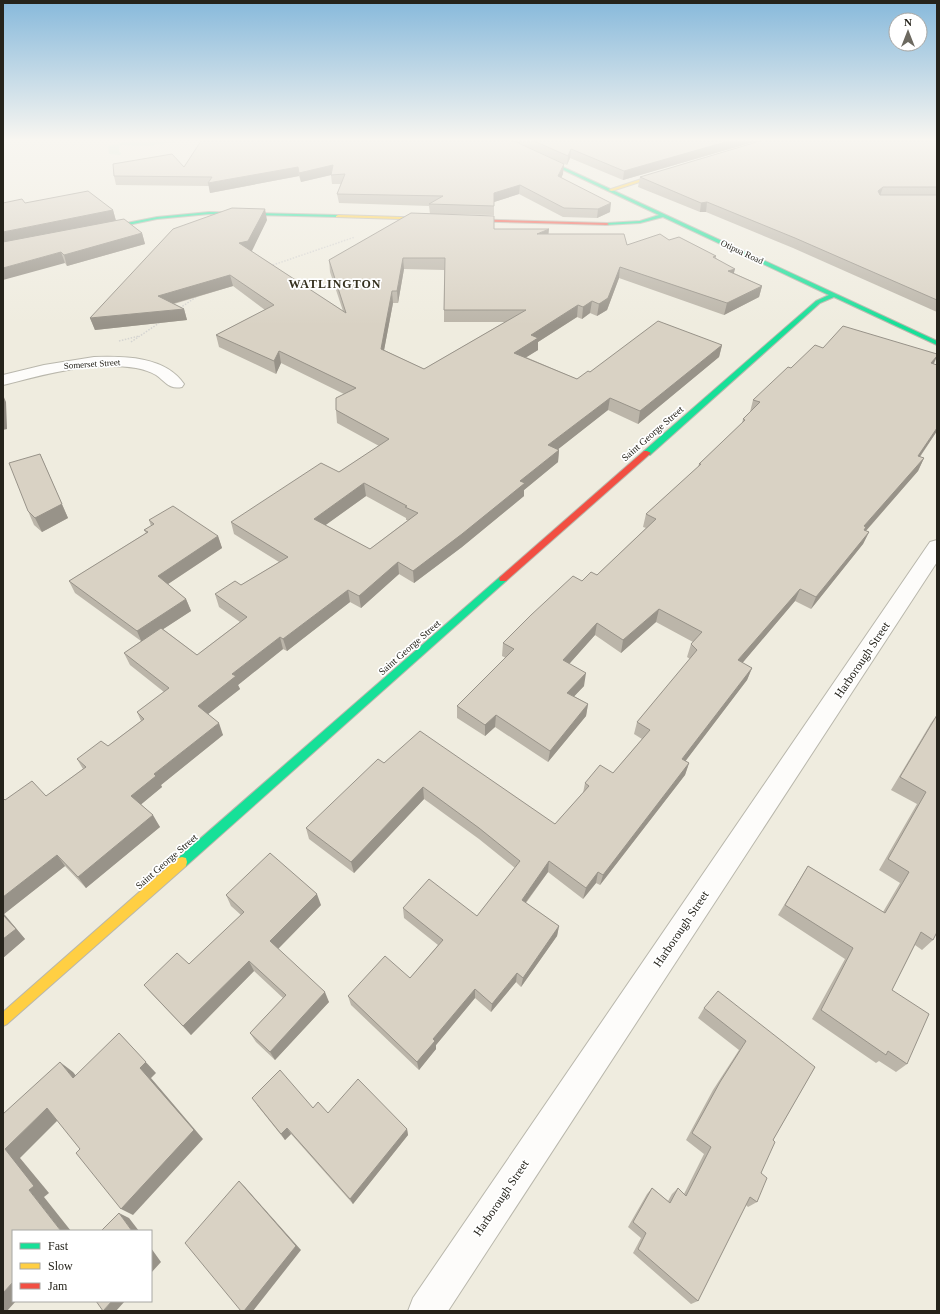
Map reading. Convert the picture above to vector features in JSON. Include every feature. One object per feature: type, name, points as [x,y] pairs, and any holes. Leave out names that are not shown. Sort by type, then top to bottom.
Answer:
[{"type":"street","name":"Otipua Road","points":[[637,202],[937,343]]},
{"type":"street","points":[[93,230],[156,218],[209,213],[625,224],[640,222],[664,215]]},
{"type":"street","name":"Saint George Street","points":[[3,1020],[818,302],[833,295]]},
{"type":"street","name":"Somerset Street","points":[[3,380],[58,367],[98,362],[136,363],[158,368],[169,375],[176,384]]},
{"type":"street","name":"Harborough Street","points":[[426,1311],[937,547]]},
{"type":"path","points":[[264,268],[358,236]]},
{"type":"path","points":[[178,310],[202,293]]},
{"type":"path","points":[[98,362],[166,318]]},
{"type":"building","points":[[103,202],[113,210],[3,232],[3,203]]},
{"type":"building","points":[[432,202],[494,202],[494,206],[429,204]]},
{"type":"building","points":[[553,202],[611,203],[598,209],[564,208]]},
{"type":"building","points":[[708,202],[937,202],[937,300],[795,238]]},
{"type":"building","points":[[232,208],[265,209],[248,241],[239,243],[346,313],[329,260],[411,213],[494,216],[494,229],[549,229],[537,234],[624,234],[627,245],[660,234],[669,240],[679,237],[716,256],[713,257],[735,269],[728,271],[762,286],[727,303],[620,267],[608,298],[599,304],[592,301],[583,307],[578,305],[531,335],[538,338],[514,353],[577,379],[588,371],[590,372],[658,321],[722,345],[640,411],[610,398],[548,445],[559,450],[520,481],[525,483],[413,571],[398,562],[359,596],[348,590],[283,639],[280,637],[232,674],[236,676],[198,706],[219,723],[154,774],[156,776],[131,796],[153,815],[78,877],[57,855],[3,897],[3,798],[5,800],[32,781],[46,796],[86,767],[77,759],[101,741],[108,746],[144,719],[137,712],[169,688],[124,653],[161,628],[197,655],[247,617],[215,594],[235,581],[241,585],[288,557],[231,522],[321,463],[339,472],[389,439],[336,410],[336,398],[356,388],[279,351],[274,361],[216,335],[274,305],[230,275],[158,296],[184,309],[90,318],[173,229]],"holes":[[[403,258],[445,258],[444,310],[526,310],[424,369],[381,349],[392,291],[397,291]],[[364,483],[418,513],[370,549],[314,519]]]},
{"type":"building","points":[[124,219],[142,233],[64,255],[61,252],[3,268],[3,242]]},
{"type":"building","points":[[843,326],[937,354],[931,363],[937,365],[937,428],[918,456],[924,458],[864,526],[866,527],[864,530],[869,532],[816,597],[800,589],[738,660],[752,668],[682,759],[689,763],[603,875],[598,872],[586,888],[549,861],[522,900],[559,926],[523,978],[517,973],[492,1004],[475,989],[433,1039],[435,1041],[417,1062],[348,996],[385,956],[410,978],[443,940],[403,908],[429,879],[477,916],[520,861],[479,828],[423,787],[351,862],[306,828],[378,759],[384,763],[420,731],[555,824],[589,786],[585,783],[600,765],[613,773],[650,730],[637,722],[697,650],[691,644],[702,632],[659,609],[623,640],[597,623],[563,660],[586,673],[567,693],[588,704],[550,751],[496,715],[485,725],[457,706],[514,649],[503,643],[531,615],[573,576],[582,581],[591,572],[597,575],[656,519],[646,514],[701,464],[699,464],[745,420],[743,419],[760,402],[753,400],[788,367],[791,368],[815,345],[823,348]]},
{"type":"building","points":[[40,454],[62,504],[35,518],[28,511],[9,463]]},
{"type":"building","points":[[173,506],[218,536],[158,576],[186,599],[137,631],[69,581],[148,532],[144,530],[154,524],[149,520]]},
{"type":"building","points":[[937,715],[937,932],[933,940],[921,932],[892,990],[929,1014],[907,1064],[888,1051],[886,1055],[821,1010],[853,948],[785,905],[808,866],[885,913],[909,872],[888,859],[926,792],[900,777]]},
{"type":"building","points":[[270,853],[317,894],[270,941],[325,992],[270,1052],[250,1033],[286,995],[249,961],[183,1026],[144,985],[177,953],[189,964],[244,912],[226,895]]},
{"type":"building","points":[[3,915],[16,929],[3,939]]},
{"type":"building","points":[[718,991],[815,1067],[773,1140],[775,1142],[761,1173],[767,1178],[757,1202],[750,1197],[698,1301],[638,1249],[646,1233],[633,1222],[652,1188],[670,1203],[678,1188],[686,1196],[711,1147],[692,1133],[720,1082],[746,1041],[704,1008]]},
{"type":"building","points":[[119,1033],[146,1062],[140,1068],[194,1130],[121,1209],[76,1153],[80,1149],[47,1108],[5,1149],[34,1186],[29,1190],[60,1230],[12,1230],[12,1283],[3,1293],[3,1114],[60,1062],[73,1078]]},
{"type":"building","points":[[280,1070],[313,1108],[318,1102],[328,1113],[358,1079],[407,1129],[350,1199],[287,1128],[281,1134],[252,1098]]},
{"type":"building","points":[[239,1181],[296,1246],[244,1311],[241,1311],[185,1243]]},
{"type":"building","points":[[119,1213],[131,1230],[102,1230]]},
{"type":"building","points":[[97,1302],[111,1302],[103,1311]]},
{"type":"traffic: fast","points":[[635,202],[937,343]]},
{"type":"traffic: fast","points":[[99,229],[157,218],[209,213],[338,216]]},
{"type":"traffic: fast","points":[[607,224],[640,222],[664,215]]},
{"type":"traffic: fast","points":[[647,453],[818,302],[833,295]]},
{"type":"traffic: fast","points":[[182,862],[503,579]]},
{"type":"traffic: slow","points":[[338,216],[432,219]]},
{"type":"traffic: slow","points":[[3,1020],[182,862]]},
{"type":"traffic: jam","points":[[464,220],[607,224]]},
{"type":"traffic: jam","points":[[503,579],[647,453]]},
{"type":"district","name":"WATLINGTON","points":[[335,284]]}]
